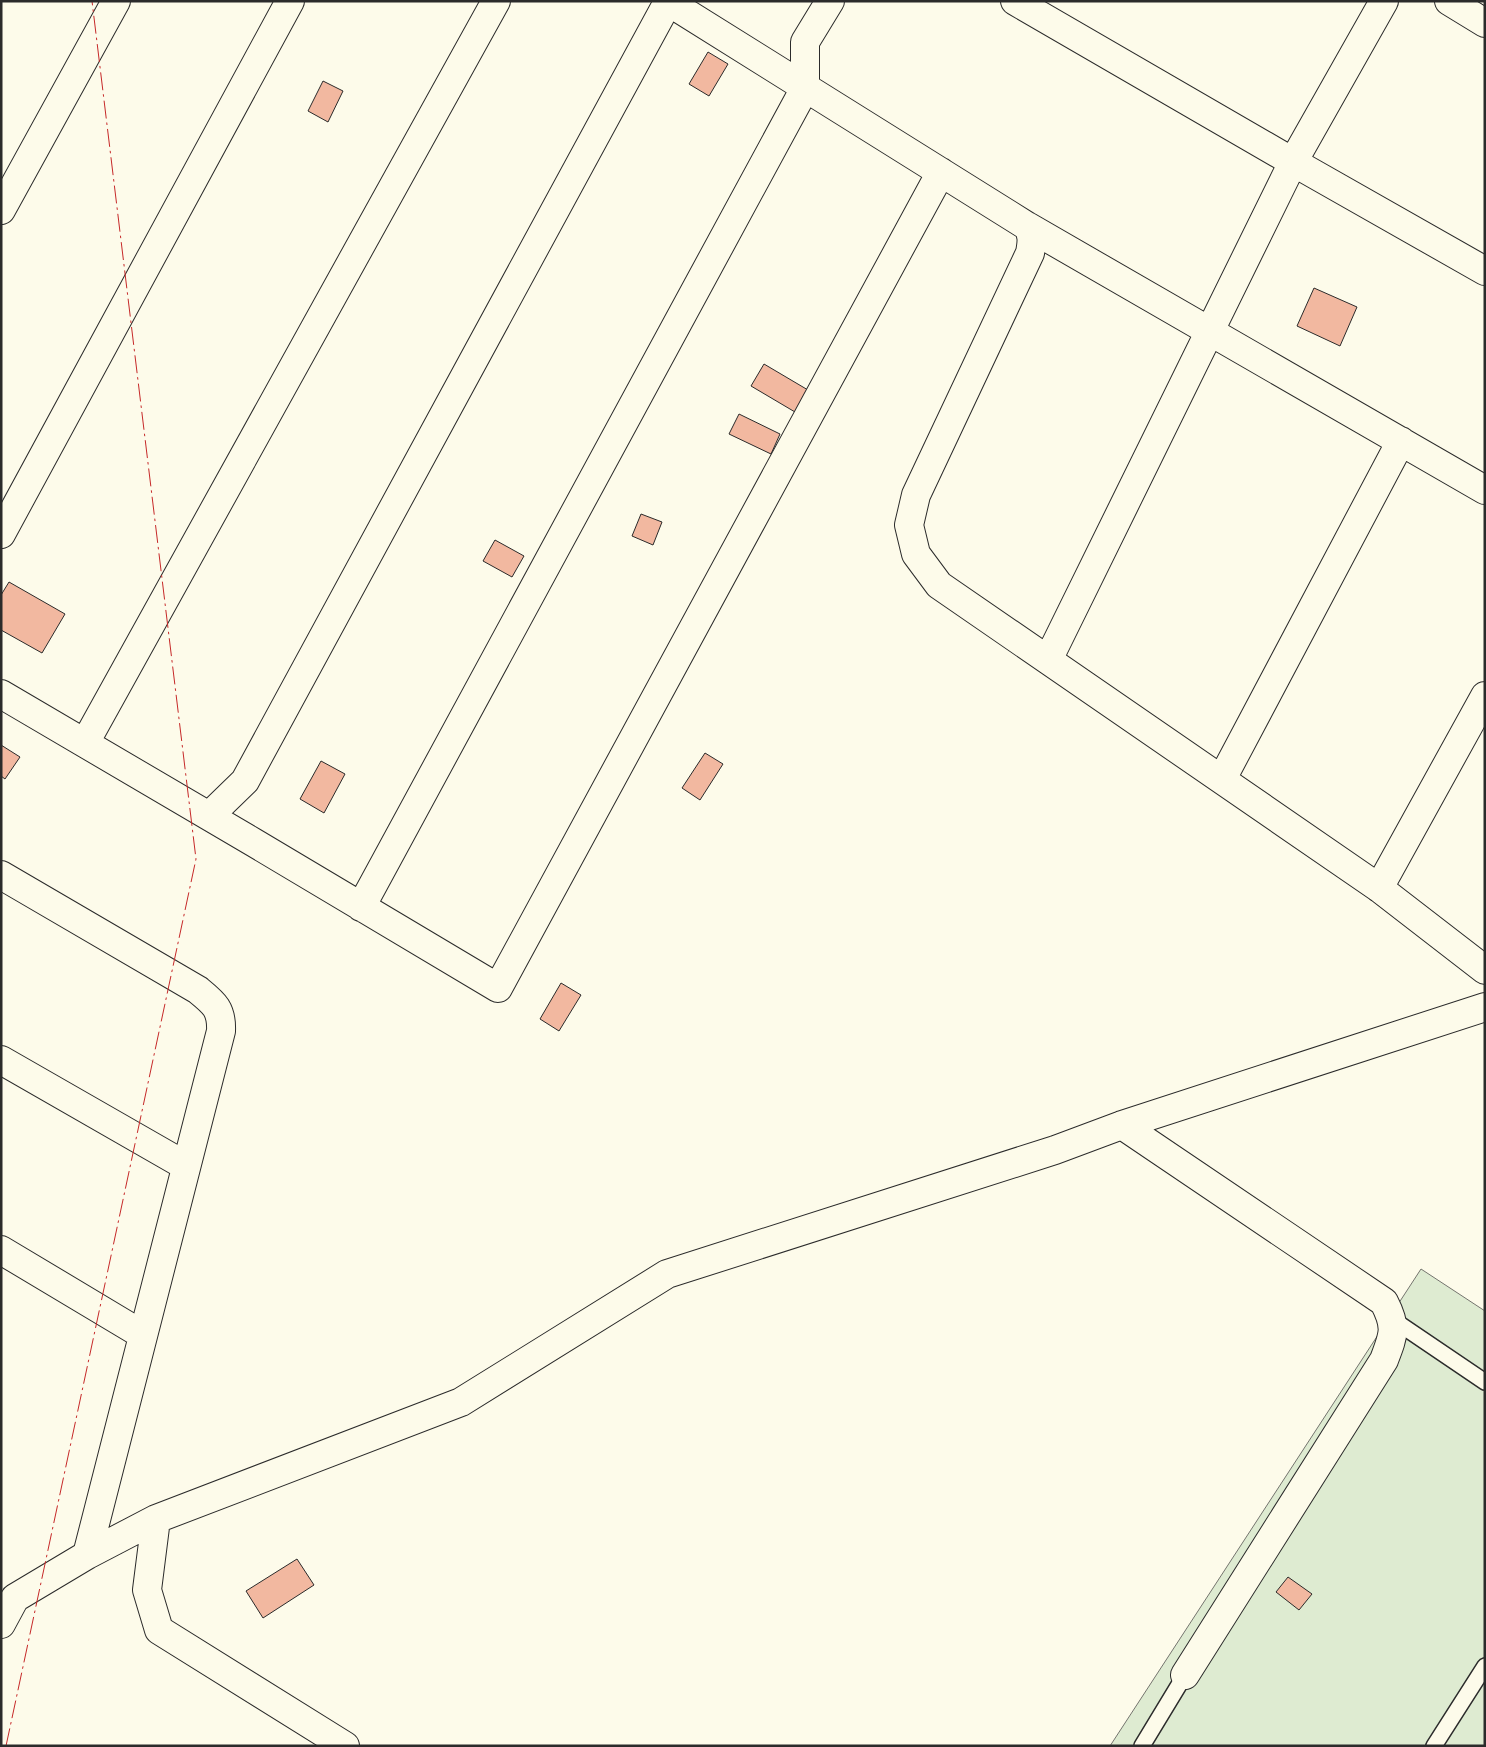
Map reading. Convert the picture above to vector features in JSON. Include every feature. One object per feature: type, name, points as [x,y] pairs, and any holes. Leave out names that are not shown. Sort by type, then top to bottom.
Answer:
[{"type":"street","points":[[1,210],[116,1]]},
{"type":"street","points":[[1,534],[290,1]]},
{"type":"street","points":[[85,744],[496,1]]},
{"type":"street","points":[[361,907],[805,88],[805,42],[830,1]]},
{"type":"street","points":[[1015,1],[1485,271]]},
{"type":"street","points":[[1048,660],[1293,162],[1384,1]]},
{"type":"street","points":[[1449,1],[1485,23]]},
{"type":"street","points":[[209,816],[245,781],[667,2],[1027,226],[1485,490]]},
{"type":"street","points":[[1,694],[498,988],[941,172]]},
{"type":"street","points":[[1027,226],[1032,232],[1033,241],[1030,253],[916,495],[909,525],[916,554],[939,585],[1379,888],[1485,970]]},
{"type":"street","points":[[1222,779],[1401,441]]},
{"type":"street","points":[[1379,888],[1485,696]]},
{"type":"street","points":[[1,875],[198,990],[218,1008],[221,1017],[221,1030],[87,1555]]},
{"type":"street","points":[[1,1624],[15,1598],[87,1555],[156,1518],[461,1402],[667,1274],[1055,1150],[1122,1125],[1485,1006]]},
{"type":"street","points":[[1,1060],[186,1166]]},
{"type":"street","points":[[1122,1125],[1384,1302],[1392,1319],[1393,1338],[1384,1360],[1185,1675]]},
{"type":"street","points":[[1,1250],[143,1335]]},
{"type":"street","points":[[156,1518],[148,1590],[158,1630],[345,1746]]},
{"type":"lane","points":[[1392,1319],[1485,1382]]},
{"type":"lane","points":[[1434,1746],[1480,1685],[1485,1666]]},
{"type":"lane","points":[[1142,1746],[1185,1675]]},
{"type":"green space","points":[[1421,1269],[1485,1311],[1485,1746],[1110,1746]]},
{"type":"building","points":[[708,52],[728,64],[709,96],[689,84]]},
{"type":"building","points":[[323,81],[343,91],[328,122],[308,111]]},
{"type":"building","points":[[1314,288],[1357,307],[1340,346],[1297,326]]},
{"type":"building","points":[[764,364],[808,390],[795,412],[751,386]]},
{"type":"building","points":[[739,414],[780,434],[771,454],[729,434]]},
{"type":"building","points":[[641,514],[662,522],[653,545],[632,536]]},
{"type":"building","points":[[495,540],[524,556],[512,577],[483,561]]},
{"type":"building","points":[[9,582],[65,614],[42,653],[1,630],[1,595]]},
{"type":"building","points":[[1,745],[20,757],[5,779],[1,776]]},
{"type":"building","points":[[705,753],[723,764],[700,800],[682,788]]},
{"type":"building","points":[[321,761],[345,774],[324,813],[300,799]]},
{"type":"building","points":[[561,983],[581,995],[559,1031],[540,1019]]},
{"type":"building","points":[[297,1559],[314,1585],[263,1618],[246,1591]]},
{"type":"building","points":[[1288,1577],[1312,1594],[1299,1610],[1276,1592]]},
{"type":"power","points":[[6,1746],[196,859],[92,1]]}]
